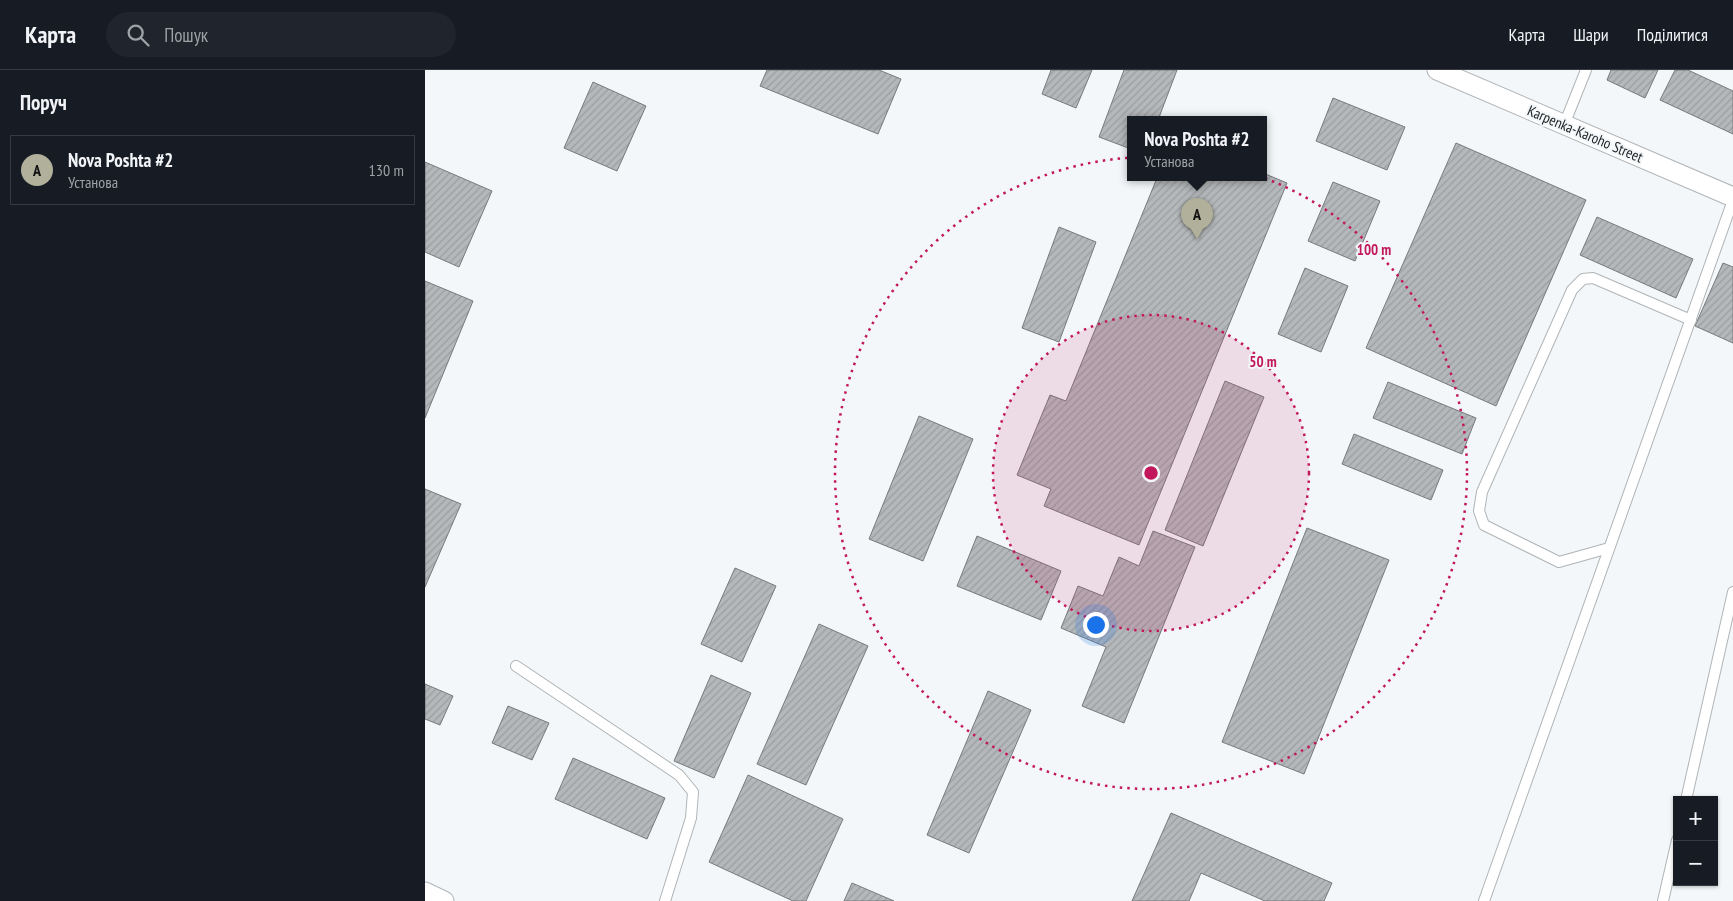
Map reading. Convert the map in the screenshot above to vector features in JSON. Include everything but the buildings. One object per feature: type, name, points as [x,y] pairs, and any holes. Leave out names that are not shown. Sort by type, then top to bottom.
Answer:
[{"type":"street","name":"Karpenka-Karoho Street","points":[[1437,70],[1733,199]]},
{"type":"street","points":[[425,892],[444,901]]},
{"type":"lane","points":[[1564,125],[1586,70]]},
{"type":"lane","points":[[1484,901],[1733,199]]},
{"type":"lane","points":[[1609,548],[1559,562],[1484,525],[1479,510],[1482,492],[1572,290],[1583,279],[1593,278],[1691,320]]},
{"type":"lane","points":[[1687,796],[1733,592]]},
{"type":"lane","points":[[516,666],[679,775],[693,792],[691,818],[665,901]]},
{"type":"lane","points":[[1663,901],[1677,841]]},
{"type":"place","name":"Nova Poshta #2","points":[[1197,239]]}]
